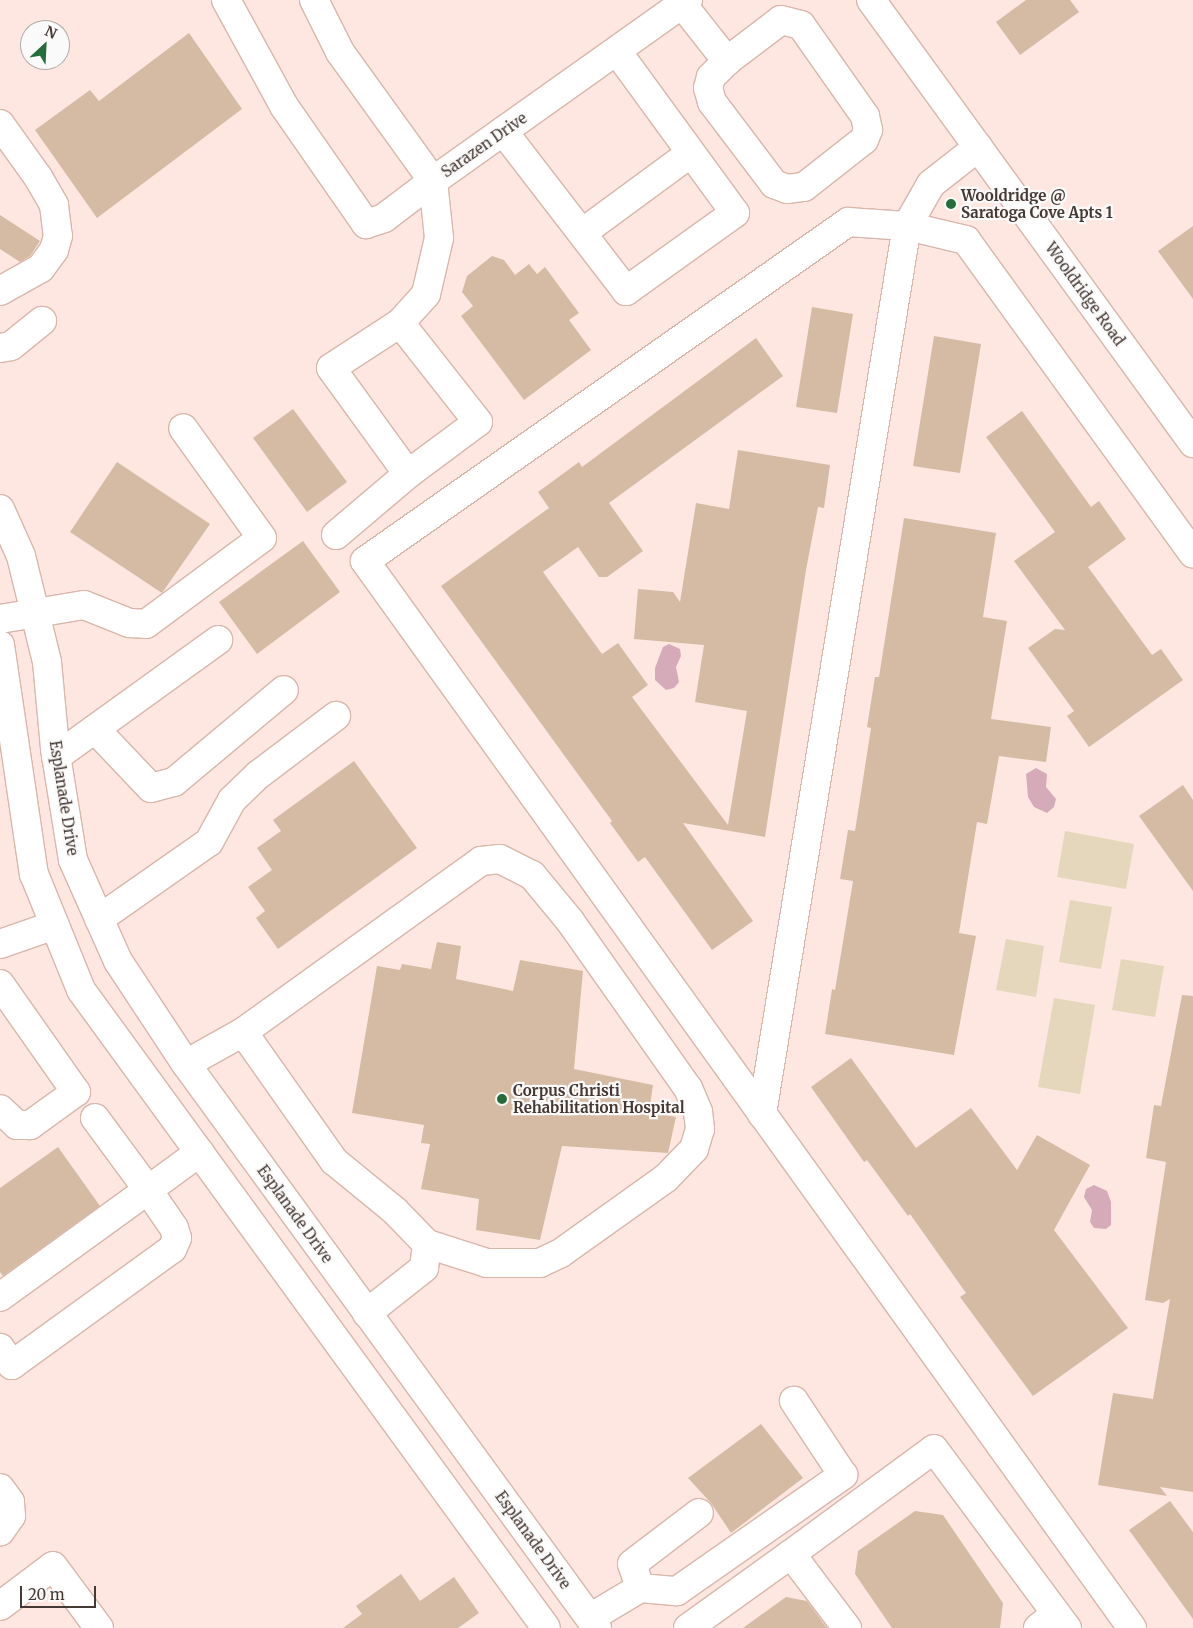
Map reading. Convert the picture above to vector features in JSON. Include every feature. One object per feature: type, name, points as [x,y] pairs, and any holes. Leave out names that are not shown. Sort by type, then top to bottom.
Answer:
[{"type":"street","points":[[226,0],[284,106],[366,224],[384,218],[434,181]]},
{"type":"street","name":"Sarazen Drive","points":[[314,0],[340,52],[434,181],[685,2]]},
{"type":"street","name":"Wooldridge Road","points":[[871,0],[978,147],[1189,429]]},
{"type":"street","points":[[685,2],[727,61]]},
{"type":"street","points":[[781,20],[801,25],[865,116],[868,130],[864,140],[804,187],[787,189],[774,184],[712,102],[708,88],[711,77],[727,61],[781,20]]},
{"type":"street","points":[[503,132],[626,291],[735,213],[617,51]]},
{"type":"street","points":[[0,124],[38,176],[54,205],[58,236],[54,250],[41,268],[0,290]]},
{"type":"street","points":[[762,1114],[907,226],[931,184],[978,147]]},
{"type":"street","points":[[582,234],[691,153]]},
{"type":"street","points":[[408,474],[331,368],[400,323],[426,294],[439,238],[434,181]]},
{"type":"street","points":[[1132,1628],[365,561],[848,222],[907,226],[966,240],[1193,554]]},
{"type":"street","points":[[0,348],[11,346],[42,321]]},
{"type":"street","points":[[336,535],[408,474],[478,422],[400,323]]},
{"type":"street","points":[[0,620],[84,605],[129,623],[146,624],[262,538],[183,428]]},
{"type":"street","name":"Esplanade Drive","points":[[0,509],[21,556],[47,662],[56,757],[73,860],[118,961],[181,1057],[594,1623]]},
{"type":"street","points":[[56,757],[218,640]]},
{"type":"street","points":[[0,645],[6,732],[34,874],[81,990],[546,1628]]},
{"type":"street","points":[[95,729],[151,788],[174,782],[284,690]]},
{"type":"street","points":[[99,919],[209,842],[232,800],[258,775],[336,716]]},
{"type":"street","points":[[142,1074],[243,1032],[481,860],[500,859],[532,875],[570,921],[688,1088],[698,1112],[700,1129],[696,1142],[683,1164],[561,1253],[540,1263],[487,1263],[427,1244],[395,1211],[334,1161],[243,1032]]},
{"type":"street","points":[[0,944],[55,925]]},
{"type":"street","points":[[0,984],[76,1092],[30,1124],[16,1125],[0,1109]]},
{"type":"street","points":[[0,1348],[12,1365],[172,1249],[176,1238],[174,1228],[96,1118]]},
{"type":"street","points":[[0,1297],[200,1152]]},
{"type":"street","points":[[367,1313],[424,1268],[427,1244]]},
{"type":"street","points":[[381,1402],[415,1378]]},
{"type":"street","points":[[594,1623],[640,1588],[677,1591],[843,1475],[794,1401]]},
{"type":"street","points":[[688,1628],[934,1449],[1054,1623]]},
{"type":"street","points":[[0,1488],[10,1502],[11,1516],[0,1532]]},
{"type":"street","points":[[640,1588],[632,1564],[699,1513]]},
{"type":"street","points":[[790,1554],[847,1628]]},
{"type":"street","points":[[0,1606],[53,1566],[99,1628]]},
{"type":"shaded area","points":[[669,644],[680,649],[681,656],[676,667],[679,682],[674,688],[666,690],[655,680],[655,668],[663,647]]},
{"type":"shaded area","points":[[1036,768],[1047,774],[1046,787],[1056,799],[1054,807],[1047,813],[1034,807],[1028,797],[1026,774]]},
{"type":"shaded area","points":[[1065,831],[1134,844],[1126,889],[1057,877]]},
{"type":"shaded area","points":[[1070,900],[1112,907],[1101,969],[1059,962]]},
{"type":"shaded area","points":[[1006,939],[1044,946],[1036,997],[996,990]]},
{"type":"shaded area","points":[[1121,959],[1164,966],[1155,1017],[1112,1010]]},
{"type":"shaded area","points":[[1054,998],[1095,1005],[1080,1094],[1038,1087]]},
{"type":"shaded area","points":[[1094,1185],[1107,1191],[1111,1202],[1111,1225],[1106,1229],[1094,1228],[1090,1222],[1092,1210],[1084,1197],[1086,1189]]},
{"type":"building","points":[[1026,0],[1070,0],[1079,12],[1020,55],[996,22]]},
{"type":"building","points":[[189,33],[242,109],[97,218],[35,130],[90,90],[99,101]]},
{"type":"building","points":[[0,215],[40,241],[30,256],[20,262],[0,249]]},
{"type":"building","points":[[1193,226],[1193,299],[1158,251]]},
{"type":"building","points":[[492,256],[504,260],[515,275],[529,264],[537,274],[545,267],[579,313],[569,320],[591,350],[524,400],[461,316],[473,306],[462,292],[467,276]]},
{"type":"building","points":[[812,307],[853,314],[837,413],[796,407]]},
{"type":"building","points":[[934,336],[981,344],[960,473],[913,466]]},
{"type":"building","points":[[756,338],[783,376],[609,503],[643,551],[607,577],[599,577],[578,547],[543,572],[602,654],[618,643],[648,685],[632,697],[728,825],[747,711],[695,702],[704,645],[634,639],[638,589],[673,592],[680,602],[696,503],[729,509],[738,450],[830,465],[824,508],[818,507],[806,570],[765,837],[683,823],[753,921],[712,950],[645,857],[638,862],[610,823],[612,821],[441,586],[549,508],[538,492],[579,462],[582,467]]},
{"type":"building","points":[[293,409],[347,482],[307,512],[253,438]]},
{"type":"building","points":[[1022,411],[1091,507],[1099,501],[1126,539],[1088,567],[1152,655],[1161,649],[1183,680],[1089,747],[1067,716],[1074,711],[1028,648],[1055,629],[1065,630],[1014,561],[1055,532],[986,437]]},
{"type":"building","points":[[117,462],[210,524],[162,593],[70,532]]},
{"type":"building","points":[[904,518],[996,533],[983,617],[1007,621],[991,719],[1051,727],[1046,762],[999,756],[987,824],[977,822],[959,933],[976,936],[954,1055],[825,1034],[832,989],[835,990],[853,881],[840,879],[848,830],[855,831],[871,728],[867,727],[875,677],[879,677]]},
{"type":"building","points":[[303,541],[340,592],[257,654],[219,602]]},
{"type":"building","points":[[354,761],[417,848],[278,949],[256,918],[265,911],[248,887],[272,870],[257,848],[281,831],[273,820]]},
{"type":"building","points":[[1183,785],[1193,800],[1193,891],[1139,816]]},
{"type":"building","name":"Corpus Christi Rehabilitation Hospital","points":[[437,942],[461,946],[456,979],[513,991],[520,960],[583,971],[574,1069],[653,1085],[649,1112],[676,1117],[668,1153],[562,1146],[540,1240],[476,1230],[479,1199],[421,1189],[430,1144],[421,1143],[424,1125],[352,1113],[377,966],[400,970],[402,964],[431,969]]},
{"type":"building","points":[[1182,995],[1193,996],[1193,1492],[1160,1487],[1167,1496],[1098,1485],[1113,1393],[1153,1399],[1170,1299],[1163,1303],[1145,1300],[1166,1162],[1146,1158],[1154,1105],[1161,1106]]},
{"type":"building","points":[[851,1058],[916,1148],[971,1108],[1017,1170],[1037,1135],[1090,1165],[1054,1230],[1128,1328],[1033,1396],[960,1297],[966,1293],[910,1214],[908,1216],[867,1160],[864,1162],[811,1087]]},
{"type":"building","points":[[58,1147],[100,1206],[3,1276],[0,1272],[0,1188]]},
{"type":"building","points":[[761,1424],[803,1478],[731,1533],[711,1503],[688,1478]]},
{"type":"building","points":[[1170,1501],[1193,1532],[1193,1619],[1129,1530]]},
{"type":"building","points":[[915,1511],[943,1515],[1003,1603],[1000,1628],[892,1628],[855,1574],[858,1551]]},
{"type":"building","points":[[401,1574],[420,1601],[454,1577],[479,1613],[458,1628],[343,1628],[362,1614],[356,1606]]},
{"type":"building","points":[[786,1597],[807,1601],[827,1628],[743,1628]]},
{"type":"place","name":"Wooldridge @ Saratoga Cove Apts 1","points":[[951,204]]},
{"type":"place","name":"Corpus Christi Rehabilitation Hospital","points":[[502,1099]]}]
